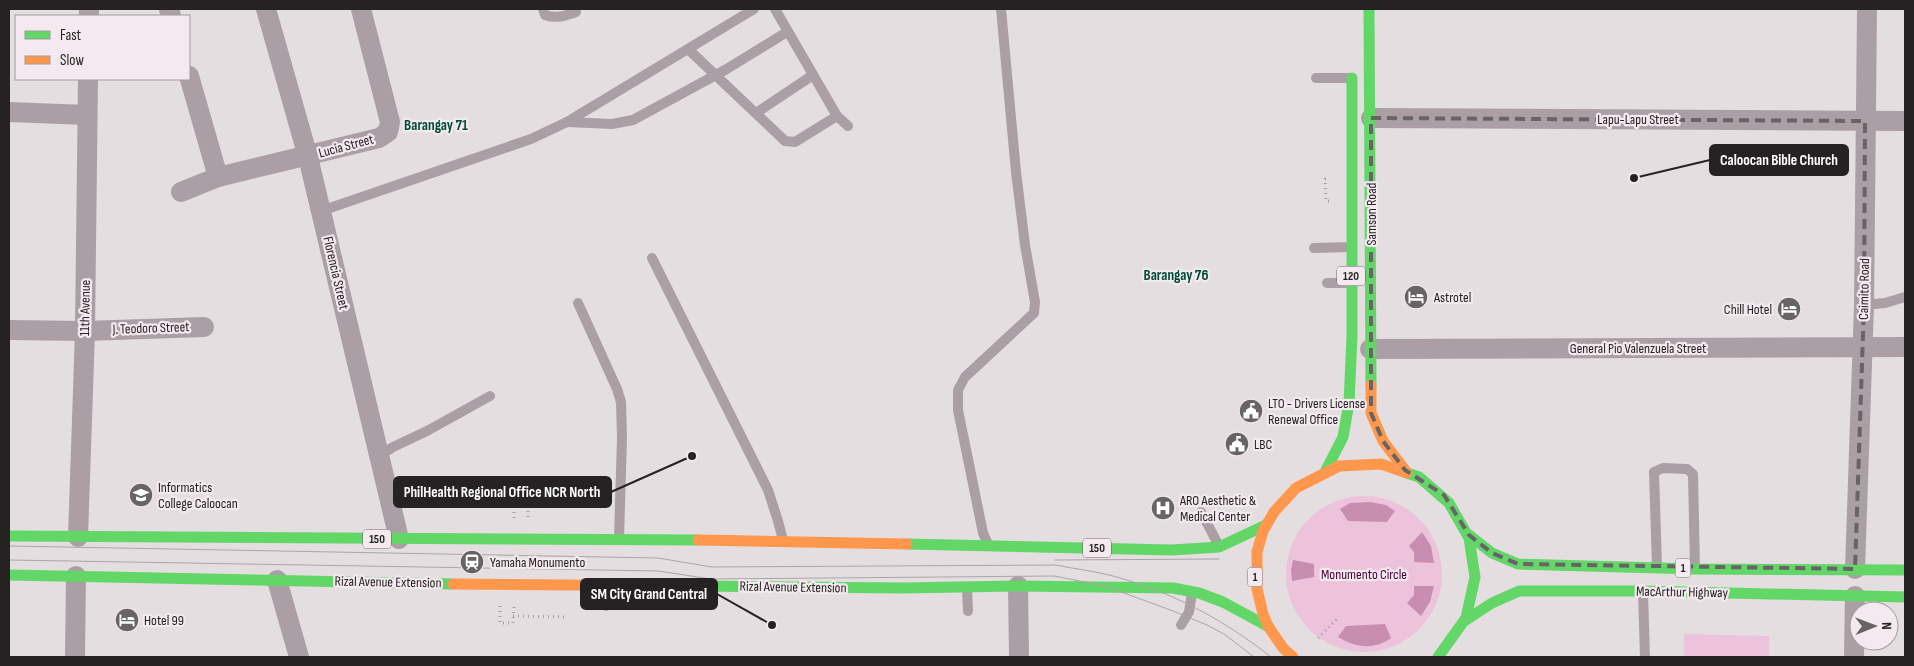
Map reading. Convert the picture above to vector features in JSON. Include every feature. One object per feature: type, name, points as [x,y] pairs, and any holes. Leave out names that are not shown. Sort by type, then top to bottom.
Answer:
[{"type":"main road","name":"Samson Road","points":[[1370,9],[1370,349],[1372,413],[1383,441],[1405,470]]},
{"type":"main road","name":"Samson Road","points":[[1326,470],[1342,437],[1349,403],[1352,336],[1352,74]]},
{"type":"main road","name":"1","points":[[1293,657],[1278,642],[1269,627],[1259,603],[1255,577],[1258,550],[1266,525],[1277,507],[1307,479],[1326,470],[1362,462],[1377,463],[1405,470],[1419,477],[1444,495],[1462,520],[1469,535],[1476,569],[1473,595],[1466,620],[1458,635],[1438,657]]},
{"type":"main road","name":"150","points":[[9,536],[619,540],[989,545],[1172,550],[1219,547],[1266,525]]},
{"type":"main road","name":"MacArthur Highway","points":[[1469,535],[1492,553],[1518,564],[1695,569],[1905,570]]},
{"type":"main road","name":"Rizal Avenue Extension","points":[[9,575],[606,586],[1018,586],[1192,590],[1246,612],[1269,627]]},
{"type":"main road","name":"MacArthur Highway","points":[[1466,620],[1492,603],[1519,591],[1643,591],[1905,597]]},
{"type":"street","name":"Florencia Street","points":[[266,9],[308,157],[321,211],[331,236],[399,539]]},
{"type":"street","name":"Lucia Street","points":[[180,192],[218,177],[308,157],[379,138],[388,132],[390,122],[361,9]]},
{"type":"street","name":"Caimito Road","points":[[1855,570],[1864,304],[1866,9]]},
{"type":"street","points":[[190,79],[218,177]]},
{"type":"street","name":"11th Avenue","points":[[78,537],[85,331],[88,80]]},
{"type":"street","points":[[9,112],[87,115]]},
{"type":"street","name":"Lapu-Lapu Street","points":[[1371,118],[1905,121]]},
{"type":"street","name":"J. Teodoro Street","points":[[9,330],[85,331],[204,327]]},
{"type":"street","name":"General Pio Valenzuela Street","points":[[1370,349],[1905,347]]},
{"type":"street","points":[[75,657],[76,576]]},
{"type":"street","points":[[277,580],[300,657]]},
{"type":"street","points":[[1018,586],[1019,657]]},
{"type":"street","points":[[1854,657],[1855,596]]},
{"type":"lane","points":[[543,9],[545,15],[552,17],[566,16],[576,12]]},
{"type":"lane","points":[[321,211],[531,140],[567,122],[754,9]]},
{"type":"lane","points":[[775,9],[838,116],[848,126]]},
{"type":"lane","points":[[989,545],[983,533],[960,420],[958,390],[965,377],[1034,313],[1035,302],[1025,245],[1016,172],[1001,9]]},
{"type":"lane","points":[[567,122],[612,124],[633,120],[716,75],[787,32]]},
{"type":"lane","points":[[688,49],[785,141],[795,142],[838,116]]},
{"type":"lane","points":[[1316,78],[1352,74]]},
{"type":"lane","points":[[756,113],[813,75]]},
{"type":"lane","points":[[1314,248],[1351,247]]},
{"type":"lane","points":[[652,258],[768,490],[783,542]]},
{"type":"lane","points":[[1327,283],[1351,283]]},
{"type":"lane","points":[[1864,304],[1885,303],[1905,297]]},
{"type":"lane","points":[[578,303],[617,389],[621,402],[622,438],[619,540]]},
{"type":"lane","points":[[379,456],[490,396]]},
{"type":"lane","points":[[1657,567],[1654,472],[1663,468],[1687,469],[1693,474],[1695,569]]},
{"type":"lane","points":[[1201,512],[1219,547]]},
{"type":"lane","points":[[606,586],[606,606]]},
{"type":"lane","points":[[968,587],[968,610]]},
{"type":"lane","points":[[1181,626],[1189,612],[1192,590]]},
{"type":"lane","points":[[1643,591],[1645,657]]},
{"type":"path","points":[[1325,179],[1326,201]]},
{"type":"path","points":[[514,494],[528,494]]},
{"type":"path","points":[[513,616],[566,617]]},
{"type":"path","points":[[1318,638],[1338,618]]},
{"type":"highlighted area","points":[[1371,118],[1865,121],[1864,305],[1855,569],[1518,564],[1492,553],[1469,535],[1444,495],[1405,470],[1383,441],[1371,413]]},
{"type":"green space","name":"Monumento Circle","points":[[1356,496],[1372,496],[1387,499],[1401,505],[1414,513],[1425,524],[1439,551],[1442,574],[1441,589],[1433,611],[1425,624],[1414,635],[1387,649],[1372,652],[1356,652],[1341,649],[1327,643],[1314,635],[1303,624],[1289,597],[1286,582],[1286,566],[1289,551],[1295,537],[1303,524],[1314,513],[1341,499]]},
{"type":"green space","points":[[1684,634],[1769,636],[1769,657],[1684,657]]},
{"type":"shaded area","points":[[1370,502],[1386,505],[1395,511],[1387,522],[1348,521],[1340,509],[1350,503]]},
{"type":"shaded area","points":[[1422,532],[1431,546],[1434,563],[1414,562],[1414,552],[1409,546]]},
{"type":"shaded area","points":[[1293,560],[1314,564],[1314,577],[1292,581],[1291,570]]},
{"type":"shaded area","points":[[1414,586],[1434,586],[1430,602],[1421,616],[1407,603],[1414,595]]},
{"type":"shaded area","points":[[1385,624],[1391,638],[1372,646],[1358,645],[1338,637],[1346,626]]},
{"type":"tram line","points":[[9,546],[658,558],[712,567],[1056,565],[1113,576],[1156,590],[1215,619],[1271,657]]},
{"type":"tram line","points":[[1055,560],[1219,559]]},
{"type":"tram line","points":[[9,560],[658,571],[711,579],[1054,576],[1105,586],[1173,611],[1224,634],[1254,657]]},
{"type":"traffic: fast","points":[[1369,9],[1371,385]]},
{"type":"traffic: fast","points":[[1326,470],[1343,437],[1349,403],[1352,336],[1352,78]]},
{"type":"traffic: fast","points":[[1407,473],[1419,477],[1449,503],[1469,538],[1475,577],[1466,618],[1438,657]]},
{"type":"traffic: fast","points":[[907,544],[1172,550],[1219,547],[1266,525]]},
{"type":"traffic: fast","points":[[1469,535],[1492,553],[1518,564],[1695,569],[1905,570]]},
{"type":"traffic: fast","points":[[9,536],[698,540]]},
{"type":"traffic: fast","points":[[9,575],[453,584]]},
{"type":"traffic: fast","points":[[695,586],[1173,588],[1199,593],[1223,602],[1269,627]]},
{"type":"traffic: fast","points":[[1466,620],[1492,603],[1519,591],[1643,591],[1905,597]]},
{"type":"traffic: slow","points":[[1371,385],[1371,413],[1383,441],[1405,470]]},
{"type":"traffic: slow","points":[[1293,657],[1283,648],[1268,626],[1257,589],[1257,552],[1263,531],[1274,512],[1296,488],[1339,466],[1381,464],[1407,473]]},
{"type":"traffic: slow","points":[[698,540],[907,544]]},
{"type":"traffic: slow","points":[[453,584],[695,586]]},
{"type":"place","name":"Caloocan Bible Church","points":[[1634,178]]},
{"type":"place","name":"Astrotel","points":[[1416,297]]},
{"type":"place","name":"Chill Hotel","points":[[1789,309]]},
{"type":"place","name":"LTO - Drivers License Renewal Office","points":[[1251,411]]},
{"type":"place","name":"LBC","points":[[1237,444]]},
{"type":"place","name":"PhilHealth Regional Office NCR North","points":[[692,456]]},
{"type":"place","name":"Informatics College Caloocan","points":[[141,495]]},
{"type":"place","name":"ARO Aesthetic & Medical Center","points":[[1163,508]]},
{"type":"place","name":"Yamaha Monumento","points":[[472,562]]},
{"type":"place","name":"Hotel 99","points":[[127,620]]},
{"type":"place","name":"SM City Grand Central","points":[[772,625]]},
{"type":"district","name":"Barangay 71","points":[[436,125]]},
{"type":"district","name":"Barangay 76","points":[[1176,275]]}]
